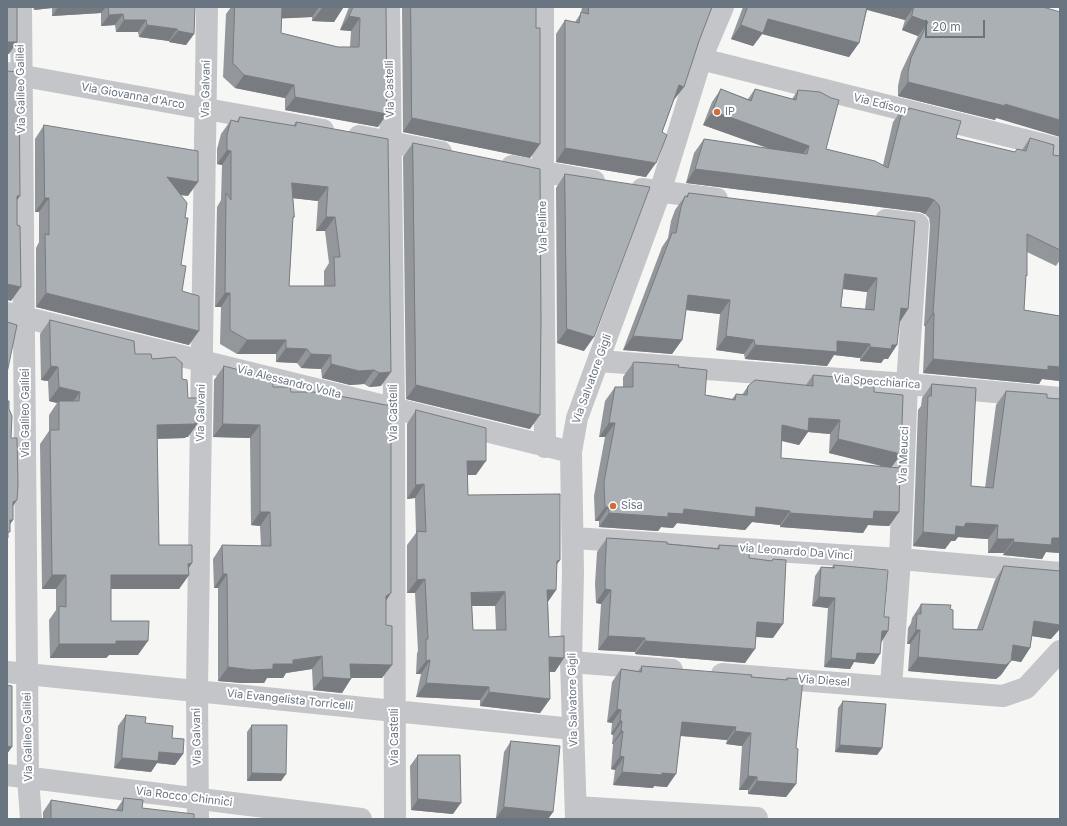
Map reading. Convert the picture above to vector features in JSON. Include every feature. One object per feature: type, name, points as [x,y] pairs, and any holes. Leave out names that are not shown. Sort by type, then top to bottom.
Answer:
[{"type":"street","name":"Via Galileo Galilei","points":[[21,7],[14,74],[17,673],[31,819]]},
{"type":"street","name":"Via Galvani","points":[[198,809],[197,691],[207,7]]},
{"type":"street","name":"Via Castelli","points":[[389,7],[394,408],[395,819]]},
{"type":"street","name":"Via Felline","points":[[543,7],[545,447]]},
{"type":"street","name":"Via Salvatore Gigli","points":[[576,813],[571,662],[573,538],[571,452],[577,418],[660,192],[701,59],[723,7]]},
{"type":"street","name":"Via Edison","points":[[701,59],[1060,149]]},
{"type":"street","name":"Via Giovanna d'Arco","points":[[14,74],[391,142],[459,156]]},
{"type":"street","points":[[490,162],[543,173],[660,192],[738,202]]},
{"type":"street","name":"Via Meucci","points":[[863,217],[918,224],[906,384],[900,559],[891,687]]},
{"type":"street","name":"Via Alessandro Volta","points":[[16,315],[394,408],[545,447],[571,452]]},
{"type":"street","name":"Via Specchiarica","points":[[599,361],[906,384],[1060,398]]},
{"type":"street","name":"via Leonardo Da Vinci","points":[[573,538],[900,559]]},
{"type":"street","points":[[900,559],[1060,573]]},
{"type":"street","name":"Via Diesel","points":[[571,662],[1003,696],[1026,688],[1060,650]]},
{"type":"street","name":"Via Evangelista Torricelli","points":[[17,673],[573,729]]},
{"type":"street","name":"Via Rocco Chinnici","points":[[7,775],[198,809],[361,819]]},
{"type":"street","points":[[576,813],[757,818]]},
{"type":"building","points":[[7,7],[17,7],[17,42],[7,42]]},
{"type":"building","points":[[109,7],[195,7],[194,34],[178,31],[177,29],[147,25],[146,20],[124,20],[123,14],[109,15]]},
{"type":"building","points":[[235,7],[282,7],[281,33],[338,47],[359,47],[360,18],[349,16],[353,7],[386,7],[387,114],[295,97],[294,85],[244,75],[233,63]]},
{"type":"building","points":[[343,7],[343,8],[322,8]]},
{"type":"building","points":[[411,7],[536,7],[536,28],[540,28],[540,144],[412,118]]},
{"type":"building","points":[[589,7],[712,7],[684,87],[679,85],[662,132],[667,135],[656,163],[565,148],[565,20],[579,23],[581,12],[588,14]]},
{"type":"building","points":[[748,7],[867,7],[859,43],[768,19],[763,33],[741,25]]},
{"type":"building","points":[[914,7],[1043,7],[1060,12],[1060,120],[1005,104],[1005,106],[908,82],[908,72],[911,58],[928,22],[912,16]]},
{"type":"building","points":[[7,71],[19,72],[20,196],[17,196],[17,225],[20,226],[21,287],[7,284]]},
{"type":"building","points":[[721,89],[751,101],[755,89],[796,100],[798,90],[820,92],[831,98],[839,100],[826,149],[875,161],[888,168],[903,108],[909,110],[909,108],[961,121],[956,138],[1015,152],[1017,149],[1026,151],[1030,138],[1054,145],[1053,155],[1060,156],[1060,250],[1027,234],[1027,276],[1026,275],[1024,310],[1060,316],[1060,367],[1048,366],[1048,370],[933,359],[933,313],[940,211],[939,205],[934,200],[929,198],[695,169],[704,139],[807,154],[809,146],[713,111]]},
{"type":"building","points":[[240,117],[296,126],[296,122],[388,139],[391,372],[379,373],[374,370],[359,371],[331,364],[331,355],[311,354],[307,349],[286,348],[286,340],[247,340],[230,330],[230,293],[225,293],[226,193],[231,200],[231,151],[227,150],[227,135],[231,120],[238,122]],"holes":[[[292,183],[328,187],[326,217],[335,217],[340,257],[334,257],[335,286],[289,286],[294,217]]]},
{"type":"building","points":[[44,125],[198,151],[198,182],[167,177],[187,203],[185,218],[188,218],[181,265],[186,266],[182,291],[199,296],[199,331],[46,293],[45,234],[49,235],[49,198],[45,198]]},
{"type":"building","points":[[413,143],[540,169],[540,415],[416,385]]},
{"type":"building","points":[[565,174],[650,187],[594,337],[567,329]]},
{"type":"building","points":[[689,193],[915,221],[908,309],[901,308],[897,345],[892,345],[891,349],[870,347],[870,344],[837,341],[837,352],[755,345],[754,340],[726,336],[730,300],[688,295],[682,340],[633,336],[672,233],[676,233],[681,207],[685,196],[687,197]],"holes":[[[845,274],[877,278],[874,310],[841,307]]]},
{"type":"building","points":[[50,320],[134,341],[135,354],[151,354],[152,359],[175,357],[182,363],[182,379],[187,380],[188,398],[198,398],[198,423],[157,425],[159,545],[192,545],[192,563],[188,564],[189,575],[111,575],[111,621],[149,621],[148,641],[116,641],[116,644],[59,644],[59,606],[66,607],[66,575],[52,575],[50,430],[59,430],[59,401],[79,401],[80,392],[59,387],[58,367],[51,366]]},
{"type":"building","points":[[7,322],[17,325],[7,373]]},
{"type":"building","points":[[633,363],[679,365],[678,367],[707,370],[705,395],[735,400],[736,394],[747,395],[748,386],[755,380],[813,386],[813,375],[835,377],[835,381],[874,385],[874,392],[903,395],[901,454],[838,439],[840,420],[809,418],[808,431],[782,425],[781,458],[900,468],[899,512],[874,511],[873,519],[790,513],[790,511],[756,507],[755,517],[684,509],[683,514],[668,513],[668,517],[609,513],[609,507],[605,507],[604,482],[615,423],[609,423],[615,387],[633,387]]},
{"type":"building","points":[[224,366],[262,376],[262,380],[273,383],[273,387],[290,387],[291,392],[319,392],[391,406],[391,593],[386,596],[386,625],[392,626],[392,665],[350,664],[351,679],[323,677],[322,656],[293,660],[293,664],[273,664],[273,669],[252,670],[228,667],[227,574],[223,574],[222,545],[271,546],[270,512],[260,512],[260,425],[223,424]]},
{"type":"building","points":[[932,384],[976,388],[971,486],[993,488],[1006,391],[1047,394],[1047,398],[1060,399],[1060,538],[1052,538],[1051,545],[1013,542],[1014,539],[997,539],[998,525],[966,523],[964,527],[956,526],[955,535],[923,532],[928,396],[931,396]]},
{"type":"building","points":[[7,401],[9,401],[9,409],[12,416],[11,438],[17,438],[18,485],[17,500],[13,502],[13,520],[10,520],[10,532],[8,532],[8,538],[7,538]]},
{"type":"building","points":[[416,410],[486,428],[486,461],[467,461],[468,495],[560,494],[560,560],[557,561],[556,590],[547,590],[549,637],[564,636],[564,658],[549,657],[550,699],[489,692],[489,687],[426,683],[430,660],[426,661],[426,639],[428,639],[425,579],[417,580],[417,531],[426,532],[424,484],[416,485]],"holes":[[[505,592],[506,630],[473,630],[471,593]]]},
{"type":"building","points":[[607,538],[667,542],[667,544],[719,549],[719,545],[750,547],[749,558],[772,561],[773,559],[786,560],[783,624],[757,622],[755,649],[645,641],[645,638],[608,636],[611,590],[605,589]]},
{"type":"building","points":[[834,565],[888,570],[884,617],[889,617],[888,631],[882,631],[880,654],[857,653],[856,660],[831,658],[835,598],[819,597],[821,567],[834,568]]},
{"type":"building","points":[[1004,566],[1060,571],[1060,625],[1034,621],[1030,648],[1013,645],[1011,661],[1006,665],[918,657],[920,630],[916,630],[917,614],[921,614],[921,604],[951,605],[950,609],[953,610],[953,629],[982,630]]},
{"type":"building","points":[[642,666],[752,675],[751,677],[787,680],[787,678],[803,679],[796,748],[798,749],[796,784],[757,781],[757,777],[748,776],[751,733],[735,731],[736,727],[682,722],[676,774],[662,773],[662,775],[622,772],[624,757],[620,756],[623,731],[621,731],[622,721],[620,721],[621,710],[617,709],[621,669],[641,672]]},
{"type":"building","points":[[7,685],[12,686],[12,747],[7,746]]},
{"type":"building","points":[[843,701],[886,704],[882,748],[840,745]]},
{"type":"building","points":[[126,715],[146,717],[145,723],[173,726],[172,738],[184,739],[183,754],[159,752],[158,761],[122,758]]},
{"type":"building","points":[[252,725],[287,725],[286,774],[252,773]]},
{"type":"building","points":[[511,741],[560,746],[553,812],[504,807]]},
{"type":"building","points":[[418,755],[460,755],[461,803],[418,799]]},
{"type":"building","points":[[124,798],[143,800],[142,808],[194,814],[194,819],[51,819],[51,800],[122,811]]},
{"type":"place","name":"IP","points":[[717,112]]},
{"type":"place","name":"Sisa","points":[[613,506]]}]
